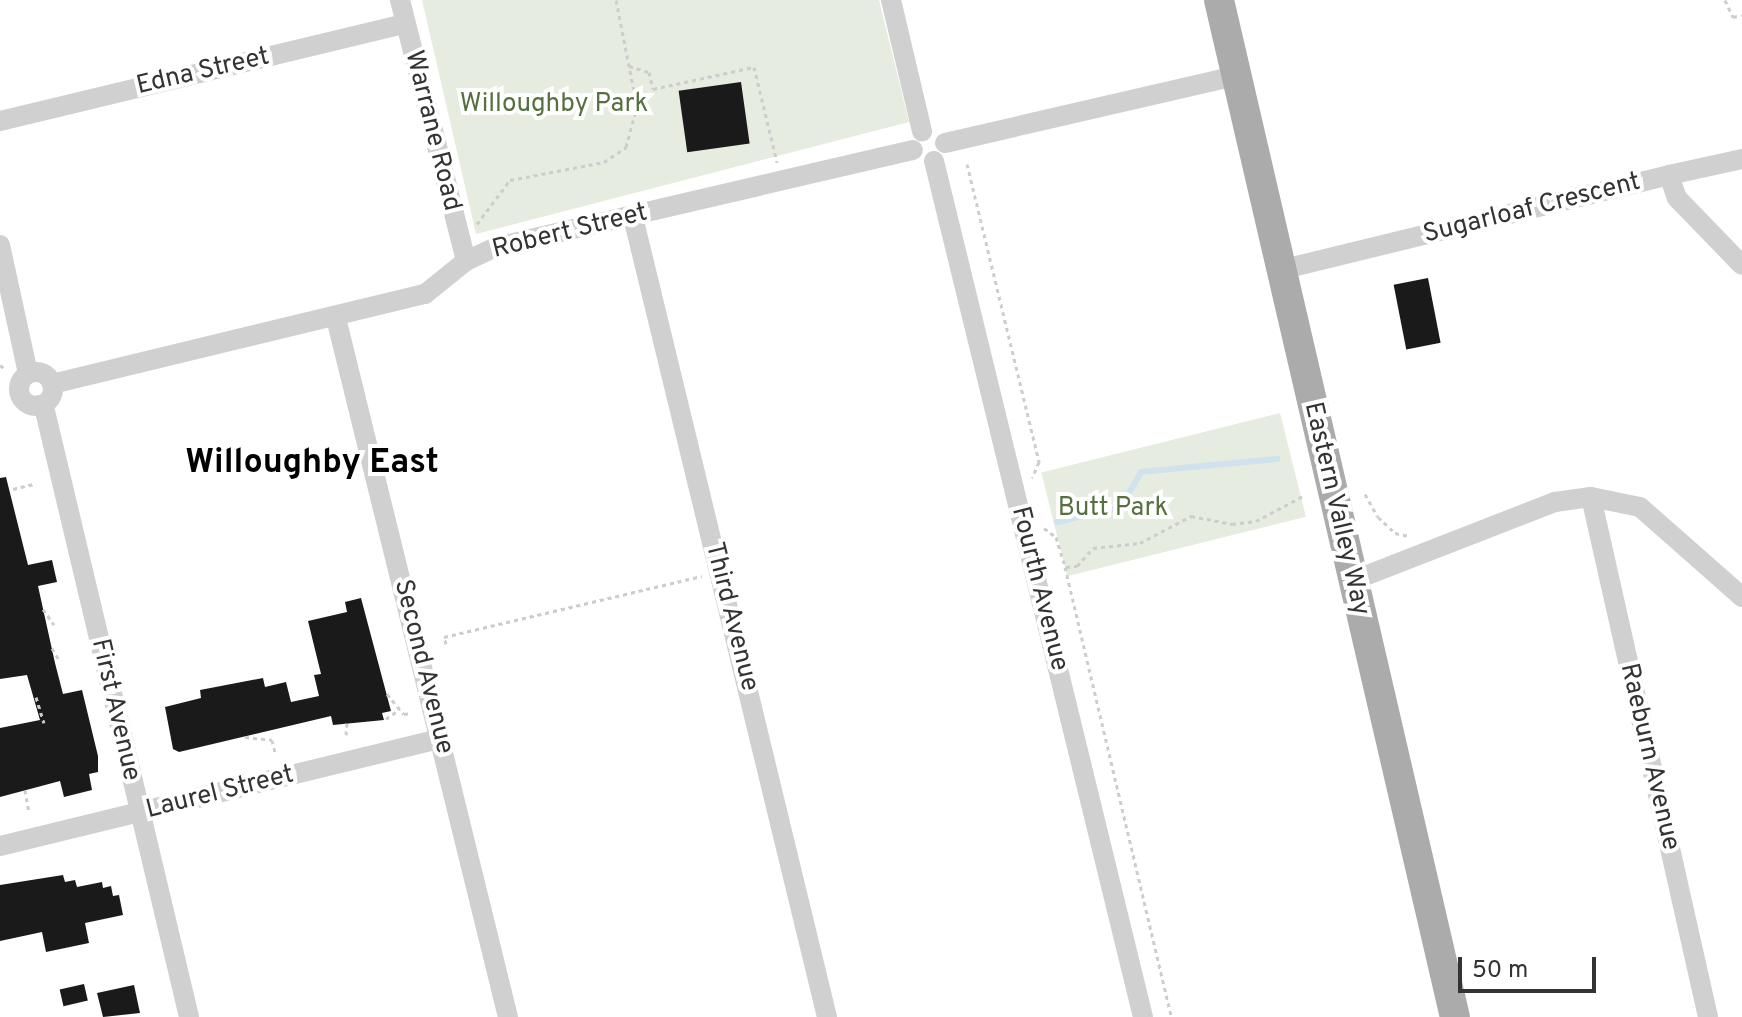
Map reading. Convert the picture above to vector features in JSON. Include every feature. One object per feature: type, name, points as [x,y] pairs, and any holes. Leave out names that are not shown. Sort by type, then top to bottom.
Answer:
[{"type":"main road","name":"Eastern Valley Way","points":[[1219,0],[1455,1017]]},
{"type":"street","name":"Warrane Road","points":[[400,0],[466,261]]},
{"type":"street","points":[[891,0],[922,131],[913,150],[919,159],[934,161],[945,152],[945,143],[934,130],[922,131]]},
{"type":"street","name":"Edna Street","points":[[0,121],[405,24]]},
{"type":"street","points":[[945,143],[1236,76]]},
{"type":"street","name":"Robert Street","points":[[52,384],[336,318],[425,294],[466,261],[496,247],[913,150]]},
{"type":"street","points":[[1669,175],[1742,159]]},
{"type":"street","name":"Fourth Avenue","points":[[934,161],[1143,1017]]},
{"type":"street","name":"Sugarloaf Crescent","points":[[1280,270],[1669,175],[1677,198],[1742,265]]},
{"type":"street","name":"Third Avenue","points":[[633,217],[827,1017]]},
{"type":"street","points":[[0,245],[16,387],[24,401],[39,405],[52,395],[52,384],[40,372],[16,387]]},
{"type":"street","name":"Second Avenue","points":[[336,318],[508,1017]]},
{"type":"street","name":"First Avenue","points":[[39,405],[45,411],[189,1017]]},
{"type":"street","points":[[1352,581],[1555,502],[1591,497],[1640,507],[1742,597]]},
{"type":"street","name":"Raeburn Avenue","points":[[1591,497],[1708,1017]]},
{"type":"street","name":"Laurel Street","points":[[0,846],[440,739]]},
{"type":"path","points":[[472,230],[510,180],[604,162],[626,147],[637,106],[616,0]]},
{"type":"path","points":[[1725,0],[1733,17],[1742,15]]},
{"type":"path","points":[[629,66],[649,72],[653,89],[754,67],[782,182]]},
{"type":"path","points":[[967,164],[1039,462],[1032,477],[1035,490]]},
{"type":"path","points":[[13,489],[33,484]]},
{"type":"path","points":[[1365,494],[1395,533],[1412,537]]},
{"type":"path","points":[[1065,567],[1077,566],[1093,548],[1140,543],[1191,516],[1232,524],[1256,521],[1303,496]]},
{"type":"path","points":[[1042,517],[1045,530],[1056,537],[1065,567],[1171,1017]]},
{"type":"path","points":[[446,644],[444,637],[721,571]]},
{"type":"path","points":[[43,609],[54,625]]},
{"type":"path","points":[[52,648],[60,662]]},
{"type":"path","points":[[387,694],[400,709],[411,713]]},
{"type":"path","points":[[36,697],[44,723]]},
{"type":"path","points":[[386,719],[400,709]]},
{"type":"path","points":[[346,735],[347,722]]},
{"type":"path","points":[[245,737],[272,740],[275,752]]},
{"type":"path","points":[[25,790],[29,812]]},
{"type":"green space","name":"Willoughby Park","points":[[422,0],[879,0],[909,122],[476,234]]},
{"type":"green space","name":"Butt Park","points":[[1280,413],[1306,517],[1067,576],[1041,473]]},
{"type":"building","points":[[741,82],[750,143],[687,152],[679,91]]},
{"type":"building","points":[[1428,278],[1441,343],[1406,349],[1394,285]]},
{"type":"building","points":[[6,477],[28,565],[52,560],[57,582],[38,586],[55,663],[63,694],[82,690],[98,756],[98,772],[89,774],[92,790],[64,797],[60,781],[0,797],[0,728],[40,720],[27,675],[0,679],[0,478]]},
{"type":"building","points":[[361,598],[391,711],[382,713],[384,720],[333,725],[331,716],[179,752],[173,749],[165,707],[201,698],[200,690],[263,678],[265,687],[286,682],[291,702],[319,696],[314,675],[321,674],[308,621],[347,612],[345,602]]},
{"type":"building","points":[[63,875],[65,882],[75,880],[77,887],[102,882],[103,888],[111,886],[113,896],[119,895],[123,915],[85,923],[89,943],[46,952],[42,932],[0,941],[0,885]]},
{"type":"building","points":[[84,984],[88,1001],[63,1006],[60,990]]},
{"type":"building","points":[[134,985],[140,1013],[103,1017],[97,993]]},
{"type":"waterway","points":[[1057,522],[1121,507],[1141,472],[1277,459]]},
{"type":"district","name":"Willoughby East","points":[[312,464]]}]
